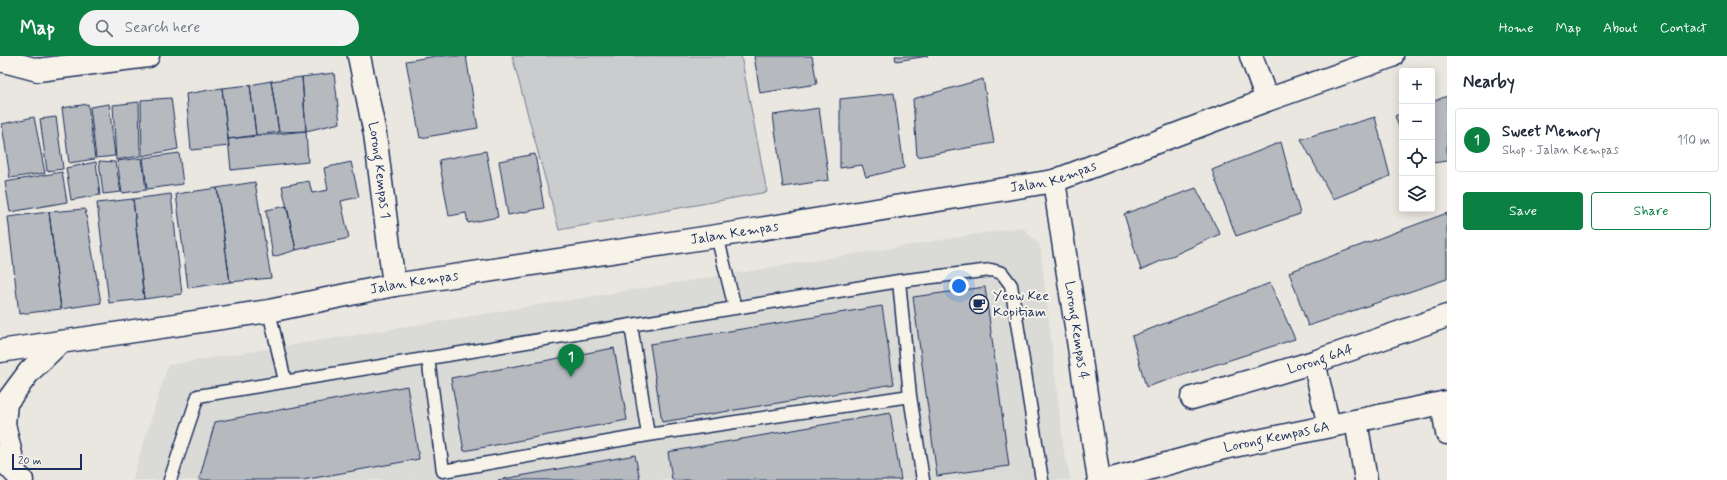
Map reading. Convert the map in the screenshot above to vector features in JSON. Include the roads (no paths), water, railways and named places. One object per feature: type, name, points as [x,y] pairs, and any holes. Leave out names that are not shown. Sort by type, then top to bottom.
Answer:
[{"type":"main road","points":[[0,60],[38,70],[148,56]]},
{"type":"main road","name":"Lorong Kempas 1","points":[[360,56],[375,134],[394,285]]},
{"type":"main road","points":[[1251,56],[1267,100]]},
{"type":"main road","name":"Jalan Kempas","points":[[0,351],[269,310],[394,285],[717,236],[1054,181],[1267,100],[1392,56]]},
{"type":"main road","name":"Lorong Kempas 4","points":[[1054,181],[1099,480]]},
{"type":"main road","name":"Lorong 6A4","points":[[1192,398],[1314,362],[1447,316]]},
{"type":"main road","points":[[18,476],[4,424],[6,403],[29,372],[60,342]]},
{"type":"main road","points":[[1314,362],[1329,426]]},
{"type":"main road","points":[[1444,402],[1447,433]]},
{"type":"main road","name":"Lorong Kempas 6A","points":[[1108,480],[1224,448],[1444,402]]},
{"type":"main road","points":[[1356,421],[1366,480]]},
{"type":"main road","points":[[0,456],[18,476]]},
{"type":"lane","points":[[717,236],[735,308]]},
{"type":"lane","points":[[170,480],[198,396],[899,281],[991,270],[1002,273],[1011,285],[1042,480]]},
{"type":"lane","points":[[899,281],[910,396],[923,480]]},
{"type":"lane","points":[[269,310],[285,381]]},
{"type":"lane","points":[[630,325],[648,434]]},
{"type":"lane","points":[[428,358],[443,471],[648,434],[910,396]]},
{"type":"place","name":"Yeow Kee Kopitiam","points":[[979,304]]},
{"type":"place","name":"Sweet Memory","points":[[571,377]]}]
